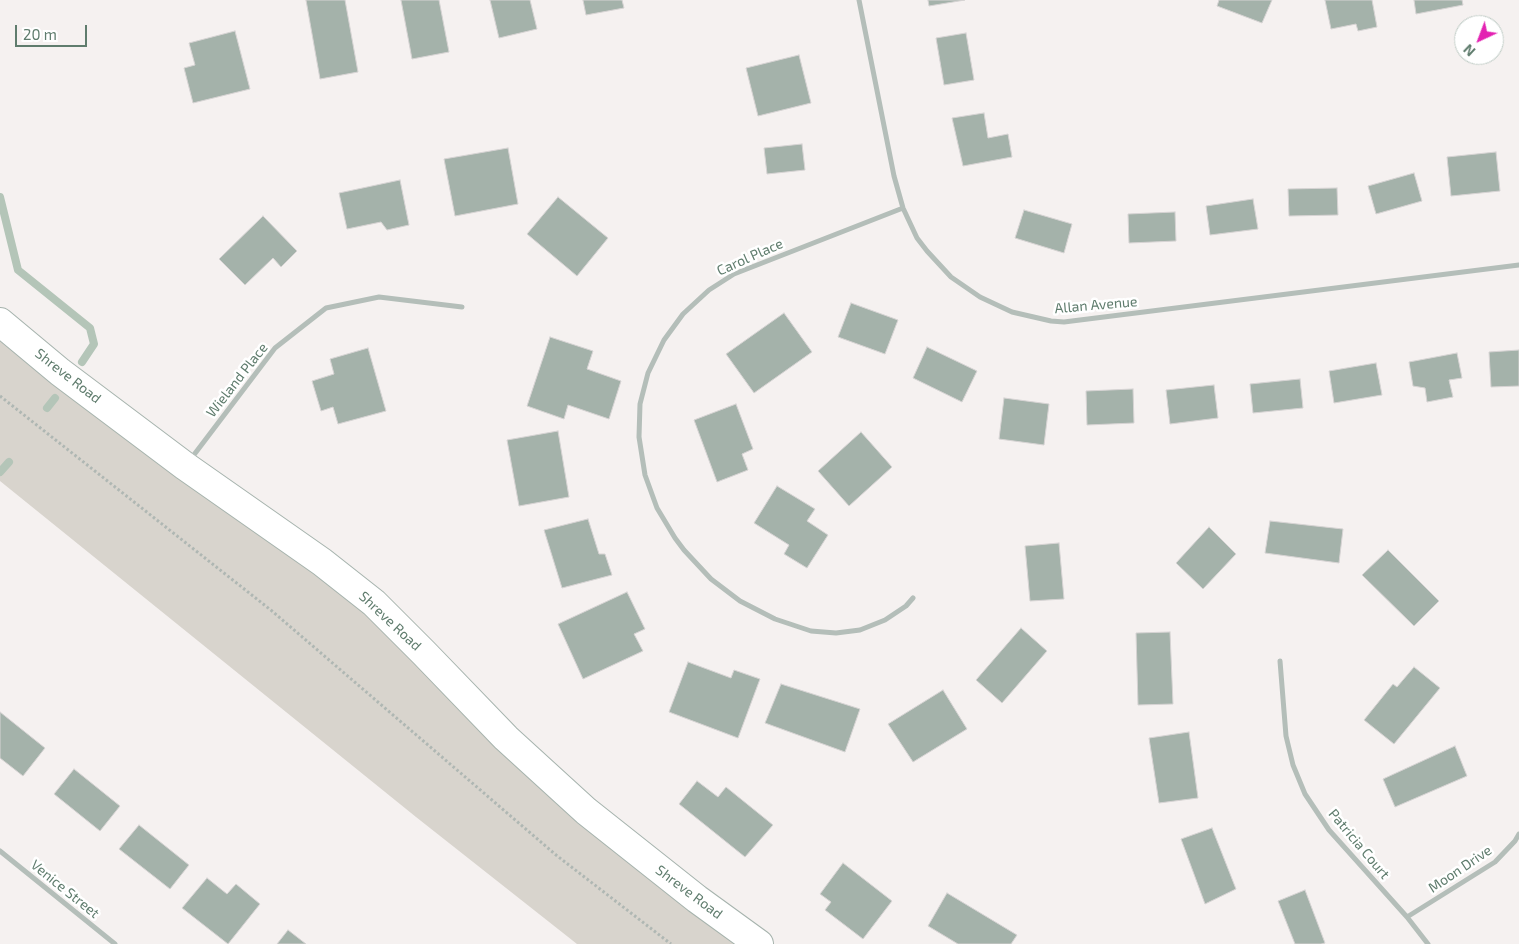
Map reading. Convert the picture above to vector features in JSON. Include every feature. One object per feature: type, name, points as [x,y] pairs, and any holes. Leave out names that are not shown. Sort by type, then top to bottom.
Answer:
[{"type":"main road","name":"Shreve Road","points":[[0,322],[60,372],[185,466],[322,562],[374,603],[506,738],[586,811],[697,899],[759,944]]},
{"type":"street","name":"Allan Avenue","points":[[859,0],[894,176],[903,208],[917,238],[926,251],[951,277],[980,297],[1012,312],[1064,322],[1519,265]]},
{"type":"street","name":"Carol Place","points":[[903,208],[734,274],[708,290],[683,314],[664,340],[648,373],[640,404],[639,438],[645,475],[657,508],[674,538],[711,579],[740,601],[775,620],[811,631],[836,634],[860,630],[884,620],[906,606],[913,598]]},
{"type":"street","name":"Wieland Place","points":[[185,466],[275,348],[326,308],[379,296],[462,306]]},
{"type":"street","name":"Patricia Court","points":[[1280,661],[1286,736],[1293,765],[1305,794],[1329,830],[1407,917],[1428,944]]},
{"type":"street","name":"Moon Drive","points":[[1407,917],[1495,862],[1515,841],[1519,834]]},
{"type":"street","name":"Venice Street","points":[[0,852],[115,944]]},
{"type":"path","points":[[0,396],[272,610],[556,855],[671,944]]},
{"type":"shaded area","points":[[0,338],[284,548],[366,612],[606,841],[736,944],[577,944],[416,817],[0,481]]},
{"type":"building","points":[[306,0],[345,0],[358,72],[320,79]]},
{"type":"building","points":[[401,0],[439,0],[449,52],[412,59]]},
{"type":"building","points":[[490,0],[530,0],[537,29],[499,38]]},
{"type":"building","points":[[583,0],[622,0],[624,8],[586,15]]},
{"type":"building","points":[[928,0],[965,0],[929,6]]},
{"type":"building","points":[[1219,0],[1272,0],[1262,23],[1217,6]]},
{"type":"building","points":[[1325,0],[1372,0],[1377,27],[1358,31],[1356,24],[1331,29]]},
{"type":"building","points":[[1414,0],[1462,0],[1463,5],[1416,14]]},
{"type":"building","points":[[235,31],[250,89],[193,103],[184,68],[195,65],[189,43]]},
{"type":"building","points":[[966,33],[974,80],[944,85],[936,38]]},
{"type":"building","points":[[799,55],[811,103],[758,116],[746,68]]},
{"type":"building","points":[[984,113],[988,138],[1008,134],[1012,157],[963,166],[952,118]]},
{"type":"building","points":[[802,144],[805,170],[767,174],[764,148]]},
{"type":"building","points":[[508,148],[518,204],[455,216],[444,159]]},
{"type":"building","points":[[1496,152],[1500,191],[1451,196],[1447,157]]},
{"type":"building","points":[[1414,173],[1422,201],[1376,214],[1368,186]]},
{"type":"building","points":[[400,180],[409,225],[387,230],[381,222],[347,229],[339,193]]},
{"type":"building","points":[[1337,188],[1338,215],[1289,216],[1288,189]]},
{"type":"building","points":[[558,197],[608,238],[577,276],[527,234]]},
{"type":"building","points":[[1253,199],[1258,229],[1210,235],[1206,206]]},
{"type":"building","points":[[1024,210],[1072,224],[1064,253],[1015,238]]},
{"type":"building","points":[[1175,212],[1176,241],[1129,243],[1128,214]]},
{"type":"building","points":[[263,216],[297,251],[281,267],[273,258],[245,285],[219,259]]},
{"type":"building","points":[[851,303],[898,320],[885,354],[838,337]]},
{"type":"building","points":[[784,313],[812,352],[754,393],[726,354]]},
{"type":"building","points":[[550,337],[593,351],[587,369],[621,381],[609,419],[568,405],[564,419],[527,406]]},
{"type":"building","points":[[927,347],[977,371],[962,402],[913,378]]},
{"type":"building","points":[[368,348],[386,411],[338,424],[333,407],[321,411],[312,381],[334,374],[330,359]]},
{"type":"building","points":[[1519,350],[1519,386],[1491,387],[1489,352]]},
{"type":"building","points":[[1457,353],[1462,378],[1449,380],[1453,397],[1427,402],[1425,388],[1413,386],[1409,362]]},
{"type":"building","points":[[1376,363],[1382,395],[1334,403],[1329,371]]},
{"type":"building","points":[[1300,379],[1303,408],[1253,413],[1250,384]]},
{"type":"building","points":[[1214,385],[1218,418],[1170,424],[1166,390]]},
{"type":"building","points":[[1133,389],[1134,423],[1087,425],[1086,391]]},
{"type":"building","points":[[1004,398],[1049,404],[1044,445],[999,439]]},
{"type":"building","points":[[736,404],[753,449],[742,454],[748,470],[717,482],[694,420]]},
{"type":"building","points":[[558,431],[569,497],[519,506],[507,440]]},
{"type":"building","points":[[861,432],[892,467],[849,506],[818,471]]},
{"type":"building","points":[[777,486],[815,509],[807,521],[828,535],[807,568],[784,554],[789,545],[754,523]]},
{"type":"building","points":[[588,519],[599,554],[605,554],[612,575],[562,588],[544,530]]},
{"type":"building","points":[[1270,521],[1343,529],[1339,563],[1265,553]]},
{"type":"building","points":[[1209,527],[1236,554],[1203,589],[1176,563]]},
{"type":"building","points":[[1059,543],[1064,599],[1030,601],[1025,546]]},
{"type":"building","points":[[1388,550],[1439,601],[1414,626],[1362,575]]},
{"type":"building","points":[[627,592],[645,629],[634,634],[643,651],[583,679],[558,624]]},
{"type":"building","points":[[1021,628],[1047,651],[1002,703],[976,680]]},
{"type":"building","points":[[1170,632],[1173,704],[1138,705],[1136,633]]},
{"type":"building","points":[[688,662],[731,678],[734,670],[760,679],[738,738],[669,712]]},
{"type":"building","points":[[1414,667],[1440,688],[1394,744],[1364,720],[1393,684],[1397,687]]},
{"type":"building","points":[[781,684],[860,709],[845,752],[765,723]]},
{"type":"building","points":[[943,690],[967,729],[913,762],[888,724]]},
{"type":"building","points":[[0,712],[45,748],[23,776],[0,758]]},
{"type":"building","points":[[1189,732],[1198,798],[1159,803],[1149,738]]},
{"type":"building","points":[[1455,746],[1467,776],[1395,807],[1383,779]]},
{"type":"building","points":[[74,769],[120,806],[100,831],[54,794]]},
{"type":"building","points":[[697,781],[718,797],[726,787],[773,825],[745,857],[679,804]]},
{"type":"building","points":[[139,825],[189,865],[170,889],[119,849]]},
{"type":"building","points":[[1212,828],[1236,889],[1205,904],[1181,839]]},
{"type":"building","points":[[843,863],[892,901],[863,939],[825,910],[831,902],[820,894]]},
{"type":"building","points":[[207,878],[227,894],[236,884],[260,904],[228,944],[182,908]]},
{"type":"building","points":[[1305,890],[1325,943],[1295,944],[1278,901]]},
{"type":"building","points":[[947,893],[1017,935],[1011,944],[958,944],[928,926]]},
{"type":"building","points":[[288,930],[306,944],[277,944]]},
{"type":"waterway","points":[[0,197],[18,270],[90,328],[94,344],[82,362]]},
{"type":"waterway","points":[[47,408],[55,398]]},
{"type":"waterway","points":[[0,472],[9,462]]}]
